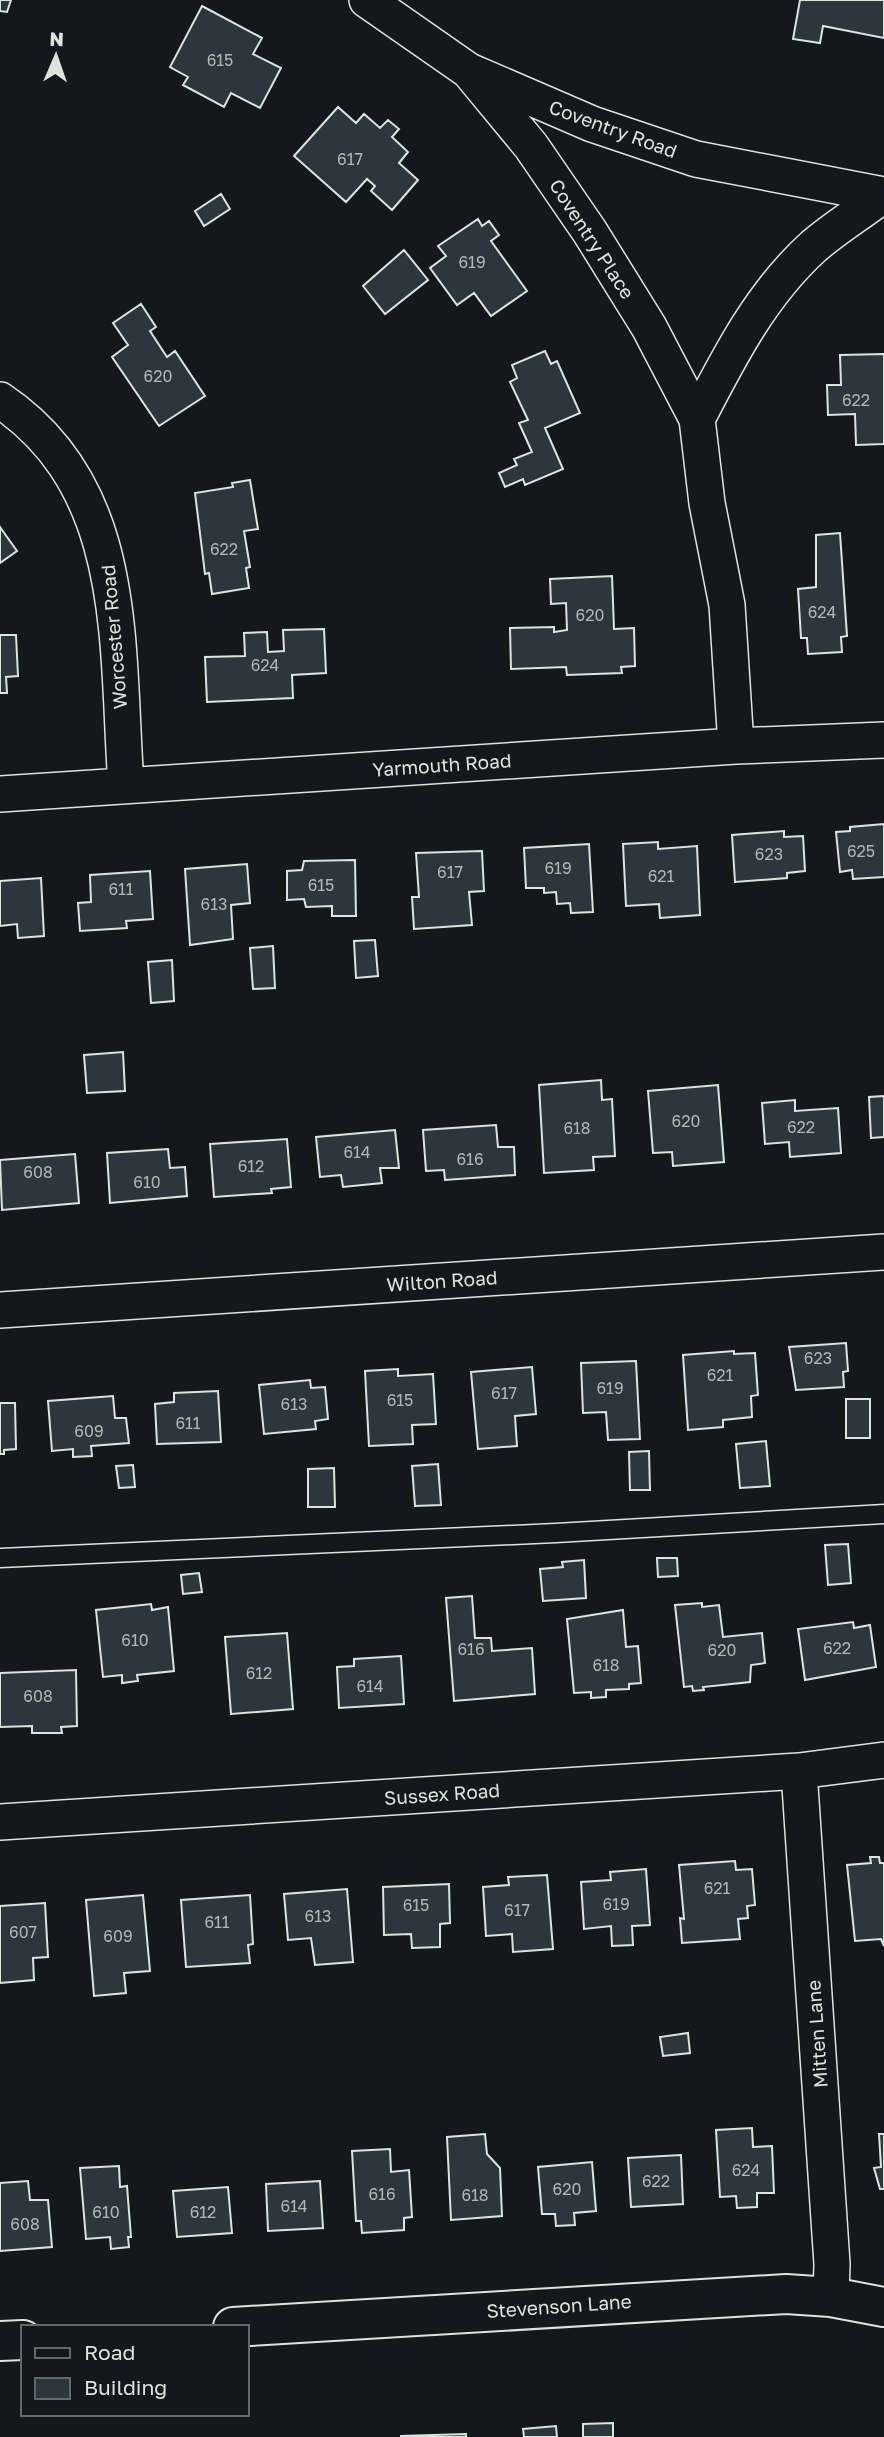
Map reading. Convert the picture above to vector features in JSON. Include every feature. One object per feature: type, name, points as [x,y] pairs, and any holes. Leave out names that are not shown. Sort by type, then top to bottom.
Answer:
[{"type":"street","name":"Coventry Road","points":[[367,0],[469,71],[592,124],[696,159],[884,195]]},
{"type":"street","name":"Coventry Place","points":[[469,71],[531,146],[590,232],[649,327],[696,419],[707,503],[727,605],[736,746]]},
{"type":"street","points":[[696,419],[744,330],[778,286],[814,247],[884,195]]},
{"type":"street","name":"Worcester Road","points":[[0,400],[50,443],[76,480],[95,517],[107,559],[114,604],[126,785]]},
{"type":"street","name":"Yarmouth Road","points":[[0,794],[736,746],[884,740]]},
{"type":"street","name":"Wilton Road","points":[[0,1310],[884,1252]]},
{"type":"street","name":"Sussex Road","points":[[0,1822],[799,1771],[884,1760]]},
{"type":"street","name":"Mitten Lane","points":[[799,1771],[832,2264],[831,2297]]},
{"type":"street","name":"Stevenson Lane","points":[[248,2326],[740,2295],[831,2297],[884,2307]]},
{"type":"street","points":[[0,2341],[21,2340]]},
{"type":"lane","points":[[0,1558],[556,1533],[884,1514]]},
{"type":"building","points":[[0,0],[11,0],[7,12],[0,11]]},
{"type":"building","points":[[800,0],[884,0],[884,38],[823,26],[820,43],[793,39]]},
{"type":"building","points":[[202,6],[262,38],[253,54],[281,68],[260,108],[231,93],[224,107],[183,85],[188,77],[170,67]]},
{"type":"building","points":[[338,107],[356,123],[364,114],[380,128],[388,120],[399,129],[392,137],[408,152],[399,163],[418,180],[392,210],[371,191],[375,186],[367,179],[346,202],[294,156]]},
{"type":"building","points":[[221,194],[230,209],[204,226],[195,211]]},
{"type":"building","points":[[478,219],[482,226],[489,221],[499,235],[491,241],[527,291],[491,316],[474,293],[457,305],[430,268],[446,256],[438,246]]},
{"type":"building","points":[[404,250],[428,280],[385,314],[363,286]]},
{"type":"building","points":[[141,304],[156,327],[150,331],[167,357],[175,351],[205,396],[159,426],[112,357],[128,345],[113,323]]},
{"type":"building","points":[[545,351],[551,364],[557,361],[580,413],[545,428],[563,469],[525,485],[523,479],[505,487],[499,473],[517,465],[514,459],[532,452],[519,423],[528,420],[510,382],[517,378],[512,365]]},
{"type":"building","points":[[884,354],[884,444],[856,445],[855,414],[828,415],[827,385],[841,385],[840,355]]},
{"type":"building","points":[[250,480],[258,529],[244,531],[250,567],[246,568],[249,588],[212,594],[209,573],[205,574],[195,493],[233,487],[232,483]]},
{"type":"building","points":[[0,527],[17,551],[0,563]]},
{"type":"building","points":[[840,533],[847,636],[841,637],[842,652],[808,654],[807,638],[801,638],[798,589],[816,587],[816,535]]},
{"type":"building","points":[[612,576],[614,629],[634,628],[635,666],[621,667],[622,673],[567,675],[566,667],[511,669],[510,628],[554,627],[554,632],[567,630],[566,603],[551,604],[550,579]]},
{"type":"building","points":[[324,629],[326,673],[292,675],[293,698],[207,702],[205,657],[245,656],[244,633],[267,632],[268,652],[284,651],[283,630]]},
{"type":"building","points":[[0,635],[16,635],[18,676],[6,677],[7,693],[0,693]]},
{"type":"building","points":[[884,824],[884,877],[853,879],[852,870],[840,872],[836,832],[850,831],[850,827]]},
{"type":"building","points":[[784,831],[784,837],[803,836],[805,871],[787,873],[787,878],[735,882],[732,835]]},
{"type":"building","points":[[658,842],[658,849],[697,846],[700,915],[660,918],[659,904],[626,906],[623,844]]},
{"type":"building","points":[[589,844],[593,912],[571,913],[570,903],[557,904],[556,892],[544,893],[544,888],[526,888],[524,848]]},
{"type":"building","points":[[482,851],[484,891],[469,892],[472,925],[414,929],[412,897],[419,897],[416,853]]},
{"type":"building","points":[[355,860],[356,916],[332,916],[332,906],[306,907],[304,899],[287,900],[287,871],[302,870],[304,861]]},
{"type":"building","points":[[247,864],[250,903],[231,905],[233,939],[190,945],[185,869]]},
{"type":"building","points":[[150,871],[153,919],[126,921],[127,928],[80,931],[78,903],[91,902],[90,875]]},
{"type":"building","points":[[41,878],[44,936],[18,938],[17,924],[0,926],[0,881]]},
{"type":"building","points":[[375,940],[378,976],[356,978],[354,941]]},
{"type":"building","points":[[273,946],[275,988],[253,989],[250,948]]},
{"type":"building","points":[[172,960],[174,1001],[151,1003],[148,962]]},
{"type":"building","points":[[123,1052],[125,1091],[87,1093],[84,1055]]},
{"type":"building","points":[[601,1080],[602,1100],[612,1099],[615,1156],[593,1157],[594,1170],[544,1173],[539,1085]]},
{"type":"building","points":[[718,1085],[724,1162],[673,1166],[672,1152],[653,1153],[648,1091]]},
{"type":"building","points":[[884,1096],[884,1137],[871,1138],[869,1097]]},
{"type":"building","points":[[795,1100],[795,1111],[838,1108],[841,1153],[790,1157],[789,1142],[765,1144],[762,1103]]},
{"type":"building","points":[[496,1125],[498,1147],[514,1147],[515,1175],[445,1180],[444,1170],[426,1171],[423,1130]]},
{"type":"building","points":[[395,1130],[399,1168],[380,1168],[382,1183],[343,1187],[341,1175],[320,1177],[316,1137]]},
{"type":"building","points":[[287,1139],[291,1187],[271,1189],[272,1193],[214,1197],[210,1144]]},
{"type":"building","points":[[168,1149],[170,1168],[185,1167],[187,1196],[110,1203],[107,1153]]},
{"type":"building","points":[[75,1154],[79,1203],[2,1210],[0,1160]]},
{"type":"building","points":[[846,1343],[848,1371],[843,1372],[844,1387],[796,1390],[789,1347]]},
{"type":"building","points":[[734,1351],[734,1354],[755,1353],[758,1395],[751,1396],[752,1417],[723,1420],[723,1427],[688,1430],[683,1355]]},
{"type":"building","points":[[636,1361],[640,1439],[608,1440],[606,1412],[583,1413],[581,1363]]},
{"type":"building","points":[[532,1367],[536,1414],[515,1416],[517,1446],[478,1449],[471,1372]]},
{"type":"building","points":[[398,1369],[398,1376],[433,1374],[436,1424],[412,1425],[413,1444],[369,1446],[365,1371]]},
{"type":"building","points":[[310,1380],[311,1388],[325,1387],[328,1419],[315,1421],[316,1429],[264,1434],[259,1385]]},
{"type":"building","points":[[218,1391],[221,1442],[157,1444],[155,1404],[174,1402],[174,1393]]},
{"type":"building","points":[[113,1396],[115,1418],[126,1418],[129,1443],[91,1446],[92,1456],[73,1457],[73,1449],[52,1451],[48,1401]]},
{"type":"building","points":[[846,1399],[870,1399],[870,1438],[846,1438]]},
{"type":"building","points":[[0,1403],[15,1403],[16,1449],[4,1450],[4,1454],[0,1454]]},
{"type":"building","points":[[766,1441],[770,1486],[740,1488],[736,1444]]},
{"type":"building","points":[[649,1451],[650,1490],[630,1490],[629,1452]]},
{"type":"building","points":[[438,1464],[441,1505],[415,1506],[412,1466]]},
{"type":"building","points":[[133,1465],[135,1487],[119,1488],[116,1466]]},
{"type":"building","points":[[334,1468],[335,1507],[308,1507],[308,1469]]},
{"type":"building","points":[[848,1544],[851,1583],[828,1585],[825,1545]]},
{"type":"building","points":[[657,1558],[677,1558],[678,1576],[658,1577]]},
{"type":"building","points":[[584,1560],[586,1598],[543,1601],[540,1569],[563,1567],[562,1562]]},
{"type":"building","points":[[199,1573],[202,1592],[183,1594],[181,1575]]},
{"type":"building","points":[[472,1596],[475,1638],[491,1638],[492,1651],[532,1648],[535,1694],[454,1701],[446,1598]]},
{"type":"building","points":[[702,1603],[702,1607],[719,1605],[723,1637],[762,1633],[765,1663],[751,1665],[750,1682],[703,1687],[704,1690],[693,1691],[692,1686],[684,1687],[675,1605]]},
{"type":"building","points":[[151,1604],[152,1610],[168,1607],[174,1671],[137,1675],[138,1681],[122,1683],[122,1675],[103,1677],[96,1610]]},
{"type":"building","points":[[623,1610],[626,1647],[638,1646],[641,1683],[629,1684],[629,1689],[606,1690],[606,1697],[591,1698],[591,1692],[574,1693],[567,1619]]},
{"type":"building","points":[[853,1622],[854,1628],[870,1625],[876,1667],[805,1680],[798,1629]]},
{"type":"building","points":[[287,1633],[293,1709],[231,1714],[225,1637]]},
{"type":"building","points":[[401,1656],[404,1704],[339,1708],[337,1667],[354,1666],[354,1659]]},
{"type":"building","points":[[76,1670],[77,1726],[61,1727],[62,1733],[32,1733],[32,1726],[0,1727],[0,1673]]},
{"type":"building","points":[[870,1857],[879,1857],[880,1863],[884,1863],[884,1946],[881,1939],[855,1941],[847,1865],[871,1863]]},
{"type":"building","points":[[735,1861],[736,1870],[752,1869],[755,1905],[747,1906],[748,1918],[738,1919],[740,1939],[682,1943],[680,1918],[684,1919],[679,1865]]},
{"type":"building","points":[[646,1869],[650,1925],[632,1926],[633,1945],[612,1946],[611,1926],[584,1929],[581,1882],[611,1880],[610,1872]]},
{"type":"building","points":[[547,1875],[553,1949],[513,1952],[512,1934],[486,1936],[483,1887],[509,1885],[508,1877]]},
{"type":"building","points":[[449,1884],[450,1923],[440,1924],[440,1947],[412,1948],[411,1934],[384,1935],[383,1887]]},
{"type":"building","points":[[347,1889],[353,1962],[315,1965],[311,1938],[288,1940],[284,1894]]},
{"type":"building","points":[[143,1895],[150,1971],[124,1973],[126,1993],[94,1996],[86,1900]]},
{"type":"building","points":[[250,1895],[253,1944],[248,1945],[250,1963],[186,1967],[181,1900]]},
{"type":"building","points":[[45,1903],[48,1957],[33,1958],[34,1980],[0,1983],[0,1906]]},
{"type":"building","points":[[688,2033],[690,2053],[663,2056],[660,2037]]},
{"type":"building","points":[[752,2128],[753,2147],[772,2146],[774,2193],[757,2193],[757,2207],[737,2208],[736,2196],[720,2197],[716,2130]]},
{"type":"building","points":[[485,2134],[487,2154],[500,2168],[502,2216],[451,2220],[447,2137]]},
{"type":"building","points":[[879,2134],[884,2134],[884,2189],[880,2189],[874,2168],[881,2167]]},
{"type":"building","points":[[390,2149],[391,2172],[409,2170],[412,2217],[404,2218],[404,2230],[362,2233],[361,2221],[356,2221],[352,2151]]},
{"type":"building","points":[[681,2155],[683,2204],[631,2207],[628,2158]]},
{"type":"building","points":[[592,2162],[596,2211],[574,2213],[575,2225],[556,2226],[555,2214],[542,2214],[538,2167]]},
{"type":"building","points":[[119,2166],[120,2187],[127,2186],[131,2237],[128,2237],[129,2247],[111,2249],[110,2237],[86,2239],[80,2168]]},
{"type":"building","points":[[28,2181],[30,2200],[48,2200],[52,2247],[0,2251],[0,2183]]},
{"type":"building","points":[[320,2181],[323,2228],[268,2231],[266,2184]]},
{"type":"building","points":[[228,2187],[232,2233],[177,2237],[173,2191]]},
{"type":"building","points":[[613,2423],[613,2437],[583,2437],[583,2424]]},
{"type":"building","points":[[556,2426],[557,2437],[524,2437],[523,2429]]},
{"type":"building","points":[[466,2434],[466,2437],[401,2437],[401,2436]]}]
